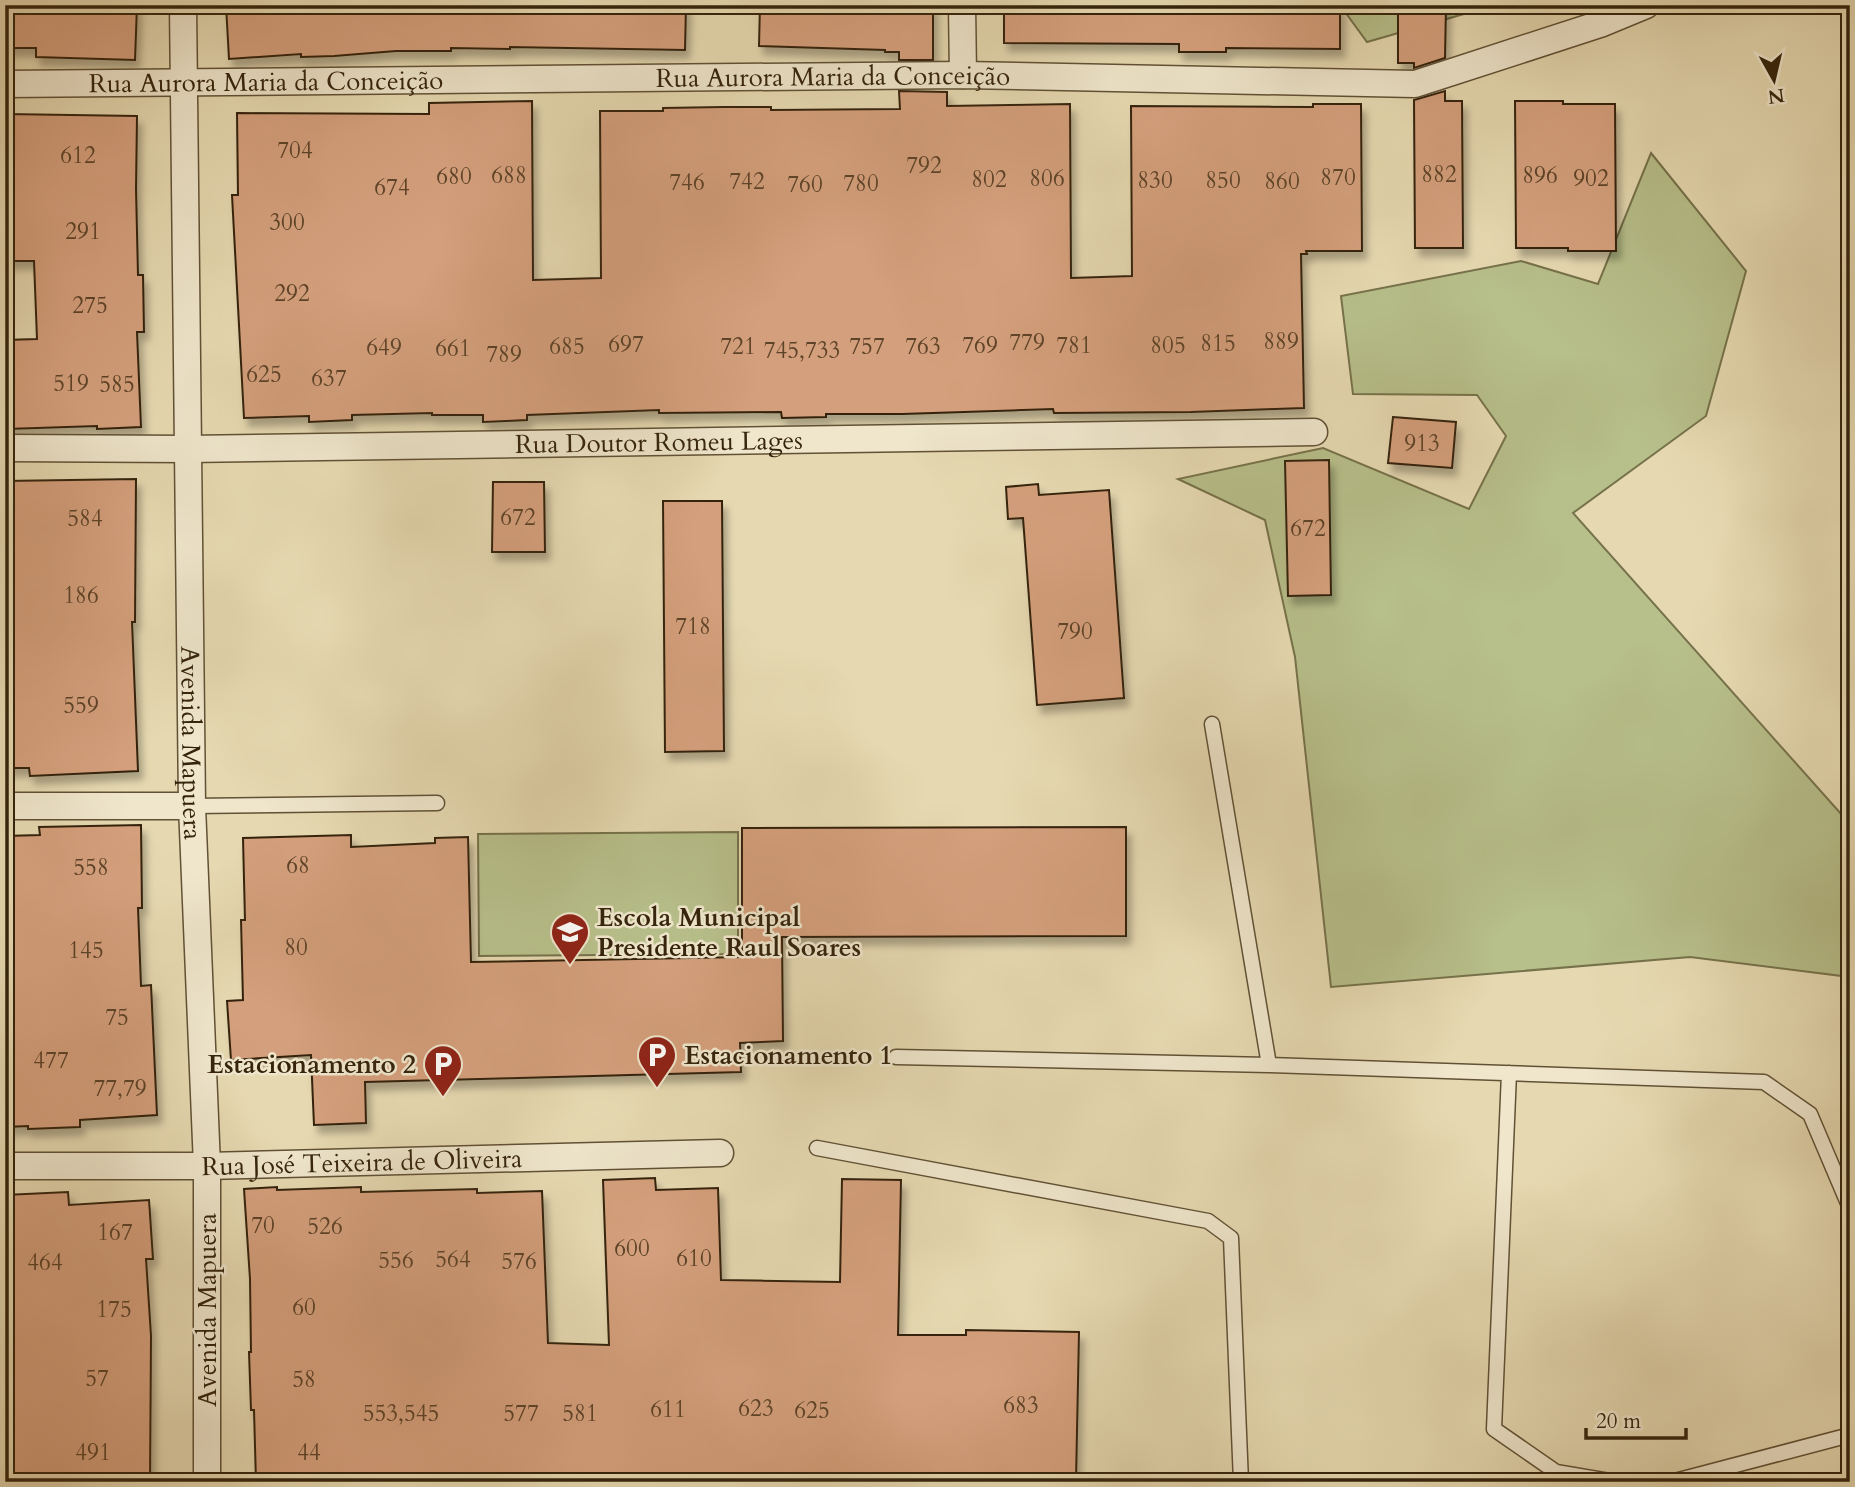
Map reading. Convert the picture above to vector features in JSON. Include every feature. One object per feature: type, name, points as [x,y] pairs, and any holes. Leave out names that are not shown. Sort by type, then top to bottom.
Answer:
[{"type":"street","name":"Avenida Mapuera","points":[[183,5],[192,806],[207,1166],[207,1482]]},
{"type":"street","points":[[962,5],[963,75]]},
{"type":"street","name":"Rua Aurora Maria da Conceição","points":[[5,84],[963,75],[1415,84],[1600,24],[1646,5]]},
{"type":"street","name":"Rua Doutor Romeu Lages","points":[[5,448],[188,449],[1314,432]]},
{"type":"street","points":[[5,806],[192,806]]},
{"type":"street","name":"Rua José Teixeira de Oliveira","points":[[5,1166],[207,1166],[720,1153]]},
{"type":"lane","points":[[1212,724],[1269,1065]]},
{"type":"lane","points":[[192,806],[437,803]]},
{"type":"lane","points":[[896,1057],[1269,1065],[1765,1082],[1810,1114],[1850,1208]]},
{"type":"lane","points":[[1509,1073],[1494,1429],[1556,1472],[1615,1482]]},
{"type":"lane","points":[[817,1148],[1208,1221],[1231,1238],[1241,1482]]},
{"type":"lane","points":[[1671,1482],[1850,1435]]},
{"type":"green space","points":[[1340,5],[1495,5],[1367,42]]},
{"type":"green space","points":[[1651,153],[1746,271],[1706,416],[1573,513],[1850,824],[1850,977],[1690,957],[1331,987],[1295,657],[1265,520],[1178,479],[1323,448],[1469,509],[1506,436],[1477,395],[1353,394],[1341,296],[1521,261],[1598,284]]},
{"type":"green space","points":[[738,832],[738,954],[479,956],[478,834]]},
{"type":"building","points":[[5,5],[137,5],[135,60],[36,57],[36,48],[5,48]]},
{"type":"building","points":[[226,5],[686,5],[685,50],[451,48],[451,51],[396,51],[301,57],[301,54],[229,59]]},
{"type":"building","points":[[760,5],[933,5],[933,60],[899,60],[899,52],[885,50],[759,46]]},
{"type":"building","points":[[1004,5],[1340,5],[1340,49],[1226,48],[1226,52],[1179,52],[1179,44],[1004,43]]},
{"type":"building","points":[[1398,5],[1446,5],[1445,58],[1414,68],[1414,63],[1398,63]]},
{"type":"building","points":[[899,91],[947,92],[947,106],[1070,104],[1071,278],[1132,276],[1131,106],[1313,107],[1313,104],[1361,104],[1362,251],[1306,251],[1307,254],[1301,254],[1304,408],[1054,413],[1053,409],[826,414],[826,417],[782,418],[781,412],[659,413],[659,410],[527,415],[527,420],[483,422],[483,415],[432,413],[352,415],[352,420],[309,422],[309,416],[244,418],[232,195],[238,195],[237,113],[429,114],[429,103],[532,101],[533,280],[601,278],[600,111],[723,107],[771,107],[771,110],[900,109]]},
{"type":"building","points":[[1445,91],[1445,101],[1462,101],[1463,248],[1415,248],[1414,100]]},
{"type":"building","points":[[1515,101],[1615,104],[1616,251],[1516,248]]},
{"type":"building","points":[[5,114],[137,116],[138,275],[143,275],[144,332],[137,332],[141,427],[6,429],[5,340],[37,339],[34,261],[5,261]]},
{"type":"building","points":[[1393,417],[1456,422],[1452,468],[1388,463]]},
{"type":"building","points":[[1329,460],[1331,595],[1288,596],[1285,461]]},
{"type":"building","points":[[136,479],[135,622],[132,622],[138,771],[30,776],[29,768],[5,768],[5,481]]},
{"type":"building","points":[[493,482],[544,482],[545,552],[492,552]]},
{"type":"building","points":[[1038,484],[1039,495],[1109,490],[1124,698],[1037,705],[1023,518],[1008,519],[1006,487]]},
{"type":"building","points":[[663,501],[722,501],[724,751],[665,752]]},
{"type":"building","points":[[141,825],[142,908],[138,908],[141,986],[151,985],[157,1115],[80,1120],[80,1127],[5,1127],[5,836],[40,835],[39,827]]},
{"type":"building","points":[[1126,827],[1126,936],[782,937],[783,1041],[740,1043],[741,1072],[365,1082],[366,1123],[314,1125],[311,1055],[231,1060],[227,1001],[243,1000],[243,838],[351,835],[351,847],[435,843],[435,838],[468,837],[471,962],[742,957],[742,828]]},
{"type":"building","points":[[655,1178],[656,1190],[718,1188],[721,1280],[840,1282],[842,1179],[901,1180],[898,1335],[966,1335],[966,1330],[1079,1332],[1076,1480],[724,1477],[724,1481],[373,1482],[373,1479],[256,1482],[249,1352],[250,1279],[244,1189],[361,1187],[361,1192],[477,1189],[477,1193],[542,1191],[548,1343],[609,1345],[603,1180]]},
{"type":"building","points":[[68,1192],[69,1205],[149,1200],[153,1259],[146,1259],[151,1336],[150,1482],[5,1482],[5,1195]]},
{"type":"place","name":"Escola Municipal Presidente Raul Soares","points":[[570,966]]},
{"type":"place","name":"Estacionamento 1","points":[[657,1089]]},
{"type":"place","name":"Estacionamento 2","points":[[443,1098]]}]
